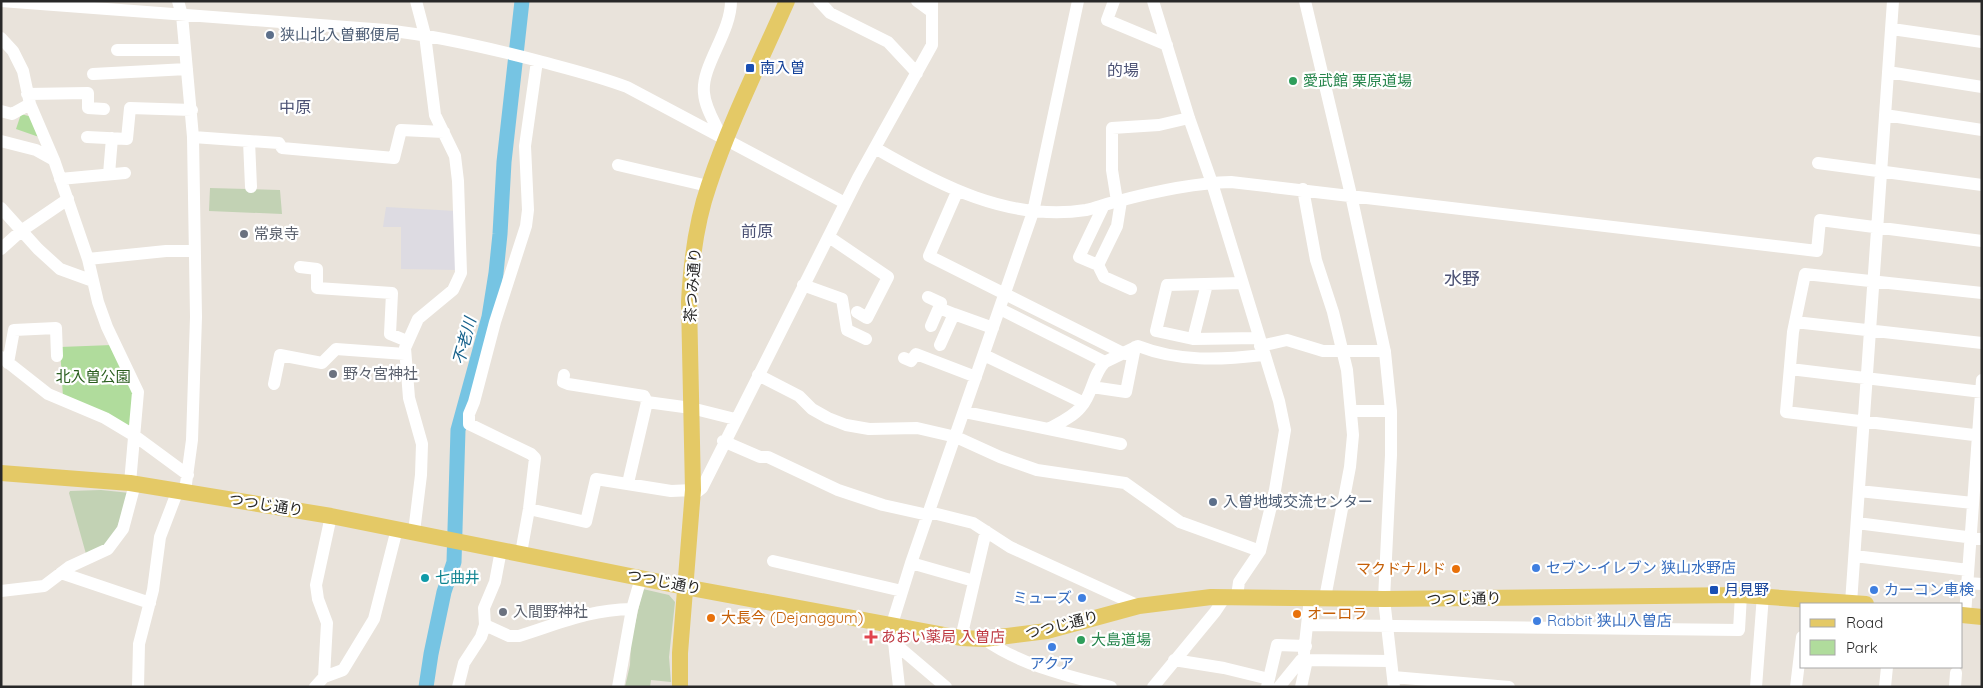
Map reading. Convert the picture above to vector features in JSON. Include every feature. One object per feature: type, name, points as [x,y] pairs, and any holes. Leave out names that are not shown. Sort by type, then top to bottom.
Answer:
[{"type":"main road","name":"茶つみ通り","points":[[680,687],[680,653],[693,493],[691,271],[708,186],[723,138],[787,1]]},
{"type":"main road","name":"つつじ通り","points":[[1,472],[132,483],[184,485],[685,587],[961,638],[984,639],[1047,631],[1139,606],[1231,597],[1384,599],[1763,595],[1805,601],[1840,603]]},
{"type":"main road","points":[[1963,615],[1982,617]]},
{"type":"street","points":[[1,1],[182,14],[425,35],[505,52],[599,77],[627,87],[845,203]]},
{"type":"street","points":[[138,687],[139,644],[150,603],[162,532],[184,485],[194,402],[196,318],[192,110],[184,50],[182,14],[178,1]]},
{"type":"street","points":[[414,532],[421,475],[422,444],[409,398],[406,348],[418,319],[454,290],[461,273],[458,181],[455,156],[435,115],[425,35],[416,1]]},
{"type":"street","points":[[723,138],[712,117],[703,90],[706,76],[729,21],[731,1]]},
{"type":"street","points":[[819,1],[830,13],[888,42],[917,73]]},
{"type":"street","points":[[529,509],[586,522],[596,478],[671,491],[693,493],[702,488],[723,442],[845,203],[932,45],[932,6],[917,1]]},
{"type":"street","points":[[898,687],[892,624],[910,563],[965,412],[1032,212],[1078,1]]},
{"type":"street","points":[[1114,1],[1107,20],[1167,45]]},
{"type":"street","points":[[1141,1],[1154,4],[1189,118],[1212,183],[1278,401],[1285,430],[1275,490],[1260,551],[1231,597],[1174,660],[1153,687]]},
{"type":"street","points":[[1305,1],[1352,195],[1385,351],[1391,411],[1384,599],[1394,682],[1509,687]]},
{"type":"street","points":[[1858,603],[1854,556],[1894,1]]},
{"type":"street","points":[[1892,29],[1982,42]]},
{"type":"street","points":[[1,38],[7,51],[22,71],[29,99],[54,160],[88,259],[107,327],[138,392],[132,483],[123,529],[110,547],[69,566],[44,586],[1,591]]},
{"type":"street","points":[[117,50],[184,50]]},
{"type":"street","points":[[521,553],[529,509],[534,458],[531,454],[469,424],[469,414],[474,402],[495,322],[526,226],[528,210],[525,146],[532,59]]},
{"type":"street","points":[[93,74],[187,69]]},
{"type":"street","points":[[1888,72],[1982,87]]},
{"type":"street","points":[[1,111],[12,114],[29,99],[88,93],[88,108],[104,108]]},
{"type":"street","points":[[87,137],[127,139],[130,108],[192,110]]},
{"type":"street","points":[[1886,115],[1982,130]]},
{"type":"street","points":[[1098,265],[1118,226],[1119,201],[1112,170],[1112,128],[1159,125],[1189,118]]},
{"type":"street","points":[[193,136],[279,142],[282,148],[394,158],[401,130],[444,132]]},
{"type":"street","points":[[110,174],[112,138]]},
{"type":"street","points":[[1,141],[36,150],[54,160]]},
{"type":"street","points":[[249,141],[251,187]]},
{"type":"street","points":[[874,148],[957,192],[1032,212],[1084,210],[1119,201],[1212,183],[1250,182],[1817,251],[1820,220],[1982,241]]},
{"type":"street","points":[[1818,163],[1982,186]]},
{"type":"street","points":[[618,164],[708,186]]},
{"type":"street","points":[[60,179],[125,173]]},
{"type":"street","points":[[1301,687],[1308,624],[1317,598],[1350,467],[1353,439],[1343,350],[1316,260],[1303,189]]},
{"type":"street","points":[[957,192],[929,256],[1005,294],[1130,350],[1200,360],[1287,340],[1323,351],[1385,351]]},
{"type":"street","points":[[1,249],[21,231],[68,199]]},
{"type":"street","points":[[1104,205],[1079,257],[1098,265],[1104,276],[1131,289]]},
{"type":"street","points":[[1,208],[60,270],[93,281]]},
{"type":"street","points":[[829,237],[888,277],[867,318],[857,312]]},
{"type":"street","points":[[88,259],[195,250]]},
{"type":"street","points":[[300,267],[317,269],[317,288],[392,293],[390,334],[406,348]]},
{"type":"street","points":[[1980,436],[1786,412],[1795,322],[1805,274],[1982,293]]},
{"type":"street","points":[[1242,283],[1167,285],[1156,331],[1193,339],[1260,346]]},
{"type":"street","points":[[1193,339],[1207,284]]},
{"type":"street","points":[[803,286],[842,299],[848,330],[866,339]]},
{"type":"street","points":[[928,297],[941,303],[931,326]]},
{"type":"street","points":[[939,308],[993,328]]},
{"type":"street","points":[[1000,309],[1105,362]]},
{"type":"street","points":[[940,345],[954,314]]},
{"type":"street","points":[[1795,322],[1982,343]]},
{"type":"street","points":[[58,356],[56,328],[14,330],[6,365],[48,394],[87,409],[135,436],[184,485]]},
{"type":"street","points":[[274,384],[280,355],[322,363],[336,349],[406,348]]},
{"type":"street","points":[[1048,429],[1077,411],[1084,403],[1092,387],[1096,372],[1105,362],[1130,350]]},
{"type":"street","points":[[1092,387],[1126,392],[1130,350]]},
{"type":"street","points":[[904,358],[911,360],[916,354],[976,377]]},
{"type":"street","points":[[984,355],[1084,403]]},
{"type":"street","points":[[1790,369],[1981,388],[1978,488],[1973,504],[1976,538],[1968,576],[1963,615]]},
{"type":"street","points":[[564,375],[563,382],[568,384],[644,396],[647,402],[628,483]]},
{"type":"street","points":[[758,375],[799,396],[812,410],[846,425],[868,429],[917,428],[956,437],[1000,457],[1038,470],[1124,483],[1180,522],[1260,551]]},
{"type":"street","points":[[647,402],[691,408],[735,419]]},
{"type":"street","points":[[1351,411],[1391,411]]},
{"type":"street","points":[[965,412],[1121,444]]},
{"type":"street","points":[[723,442],[760,457],[768,457],[838,490],[883,505],[956,517],[973,523],[1010,547],[1139,606]]},
{"type":"street","points":[[1859,490],[1973,504]]},
{"type":"street","points":[[324,677],[327,623],[318,598],[316,585],[331,516]]},
{"type":"street","points":[[1857,523],[1976,538]]},
{"type":"street","points":[[315,687],[324,677],[343,670],[374,619],[397,529]]},
{"type":"street","points":[[961,638],[986,531]]},
{"type":"street","points":[[458,687],[464,663],[481,636],[485,625],[484,608],[495,582],[501,550]]},
{"type":"street","points":[[1854,556],[1968,576],[1982,584]]},
{"type":"street","points":[[773,561],[902,591]]},
{"type":"street","points":[[910,563],[974,581]]},
{"type":"street","points":[[61,573],[150,603]]},
{"type":"street","points":[[618,687],[632,609],[641,578]]},
{"type":"street","points":[[1308,624],[1739,630],[1741,595]]},
{"type":"street","points":[[1756,687],[1763,595]]},
{"type":"street","points":[[485,625],[509,636],[519,636],[580,615],[603,610],[632,609]]},
{"type":"street","points":[[984,639],[1012,655],[1067,676],[1111,687]]},
{"type":"street","points":[[893,642],[944,686]]},
{"type":"street","points":[[1272,684],[1277,645],[1306,646]]},
{"type":"street","points":[[1796,687],[1800,654]]},
{"type":"street","points":[[1174,660],[1224,668],[1272,684]]},
{"type":"street","points":[[1272,684],[1304,660],[1390,661]]},
{"type":"street","points":[[1886,687],[1887,668]]},
{"type":"street","points":[[1955,687],[1956,672]]},
{"type":"shaded area","points":[[386,207],[456,211],[458,270],[401,269],[401,227],[383,227]]},
{"type":"green space","points":[[21,114],[32,117],[39,137],[16,129]]},
{"type":"green space","points":[[210,188],[280,190],[282,214],[209,211]]},
{"type":"green space","name":"北入曽公園","points":[[112,345],[134,390],[131,426],[128,427],[63,397],[60,347]]},
{"type":"green space","points":[[101,490],[130,493],[111,543],[86,554],[69,493],[70,491]]},
{"type":"green space","points":[[643,589],[669,595],[675,602],[669,657],[671,682],[651,680],[650,687],[625,687],[630,665],[631,641]]},
{"type":"waterway","name":"不老川","points":[[426,687],[444,592],[454,562],[458,430],[489,317],[496,273],[504,162],[522,1]]},
{"type":"place","name":"狭山北入曽郵便局","points":[[270,35]]},
{"type":"place","name":"南入曽","points":[[750,68]]},
{"type":"place","name":"愛武館 栗原道場","points":[[1293,81]]},
{"type":"place","name":"常泉寺","points":[[244,234]]},
{"type":"place","name":"野々宮神社","points":[[333,374]]},
{"type":"place","name":"入曽地域交流センター","points":[[1213,502]]},
{"type":"place","name":"セブン-イレブン 狭山水野店","points":[[1536,568]]},
{"type":"place","name":"マクドナルド","points":[[1456,569]]},
{"type":"place","name":"七曲井","points":[[425,578]]},
{"type":"place","name":"月見野","points":[[1714,590]]},
{"type":"place","name":"カーコン車検","points":[[1874,590]]},
{"type":"place","name":"ミューズ","points":[[1082,598]]},
{"type":"place","name":"入間野神社","points":[[503,612]]},
{"type":"place","name":"オーロラ","points":[[1297,614]]},
{"type":"place","name":"大長今 (Dejanggum)","points":[[711,618]]},
{"type":"place","name":"Rabbit 狭山入曽店","points":[[1537,621]]},
{"type":"place","name":"あおい薬局 入曽店","points":[[871,637]]},
{"type":"place","name":"大島道場","points":[[1081,640]]},
{"type":"place","name":"アクア","points":[[1052,647]]},
{"type":"district","name":"的場","points":[[1123,70]]},
{"type":"district","name":"中原","points":[[295,107]]},
{"type":"district","name":"前原","points":[[757,231]]},
{"type":"district","name":"水野","points":[[1462,279]]}]
